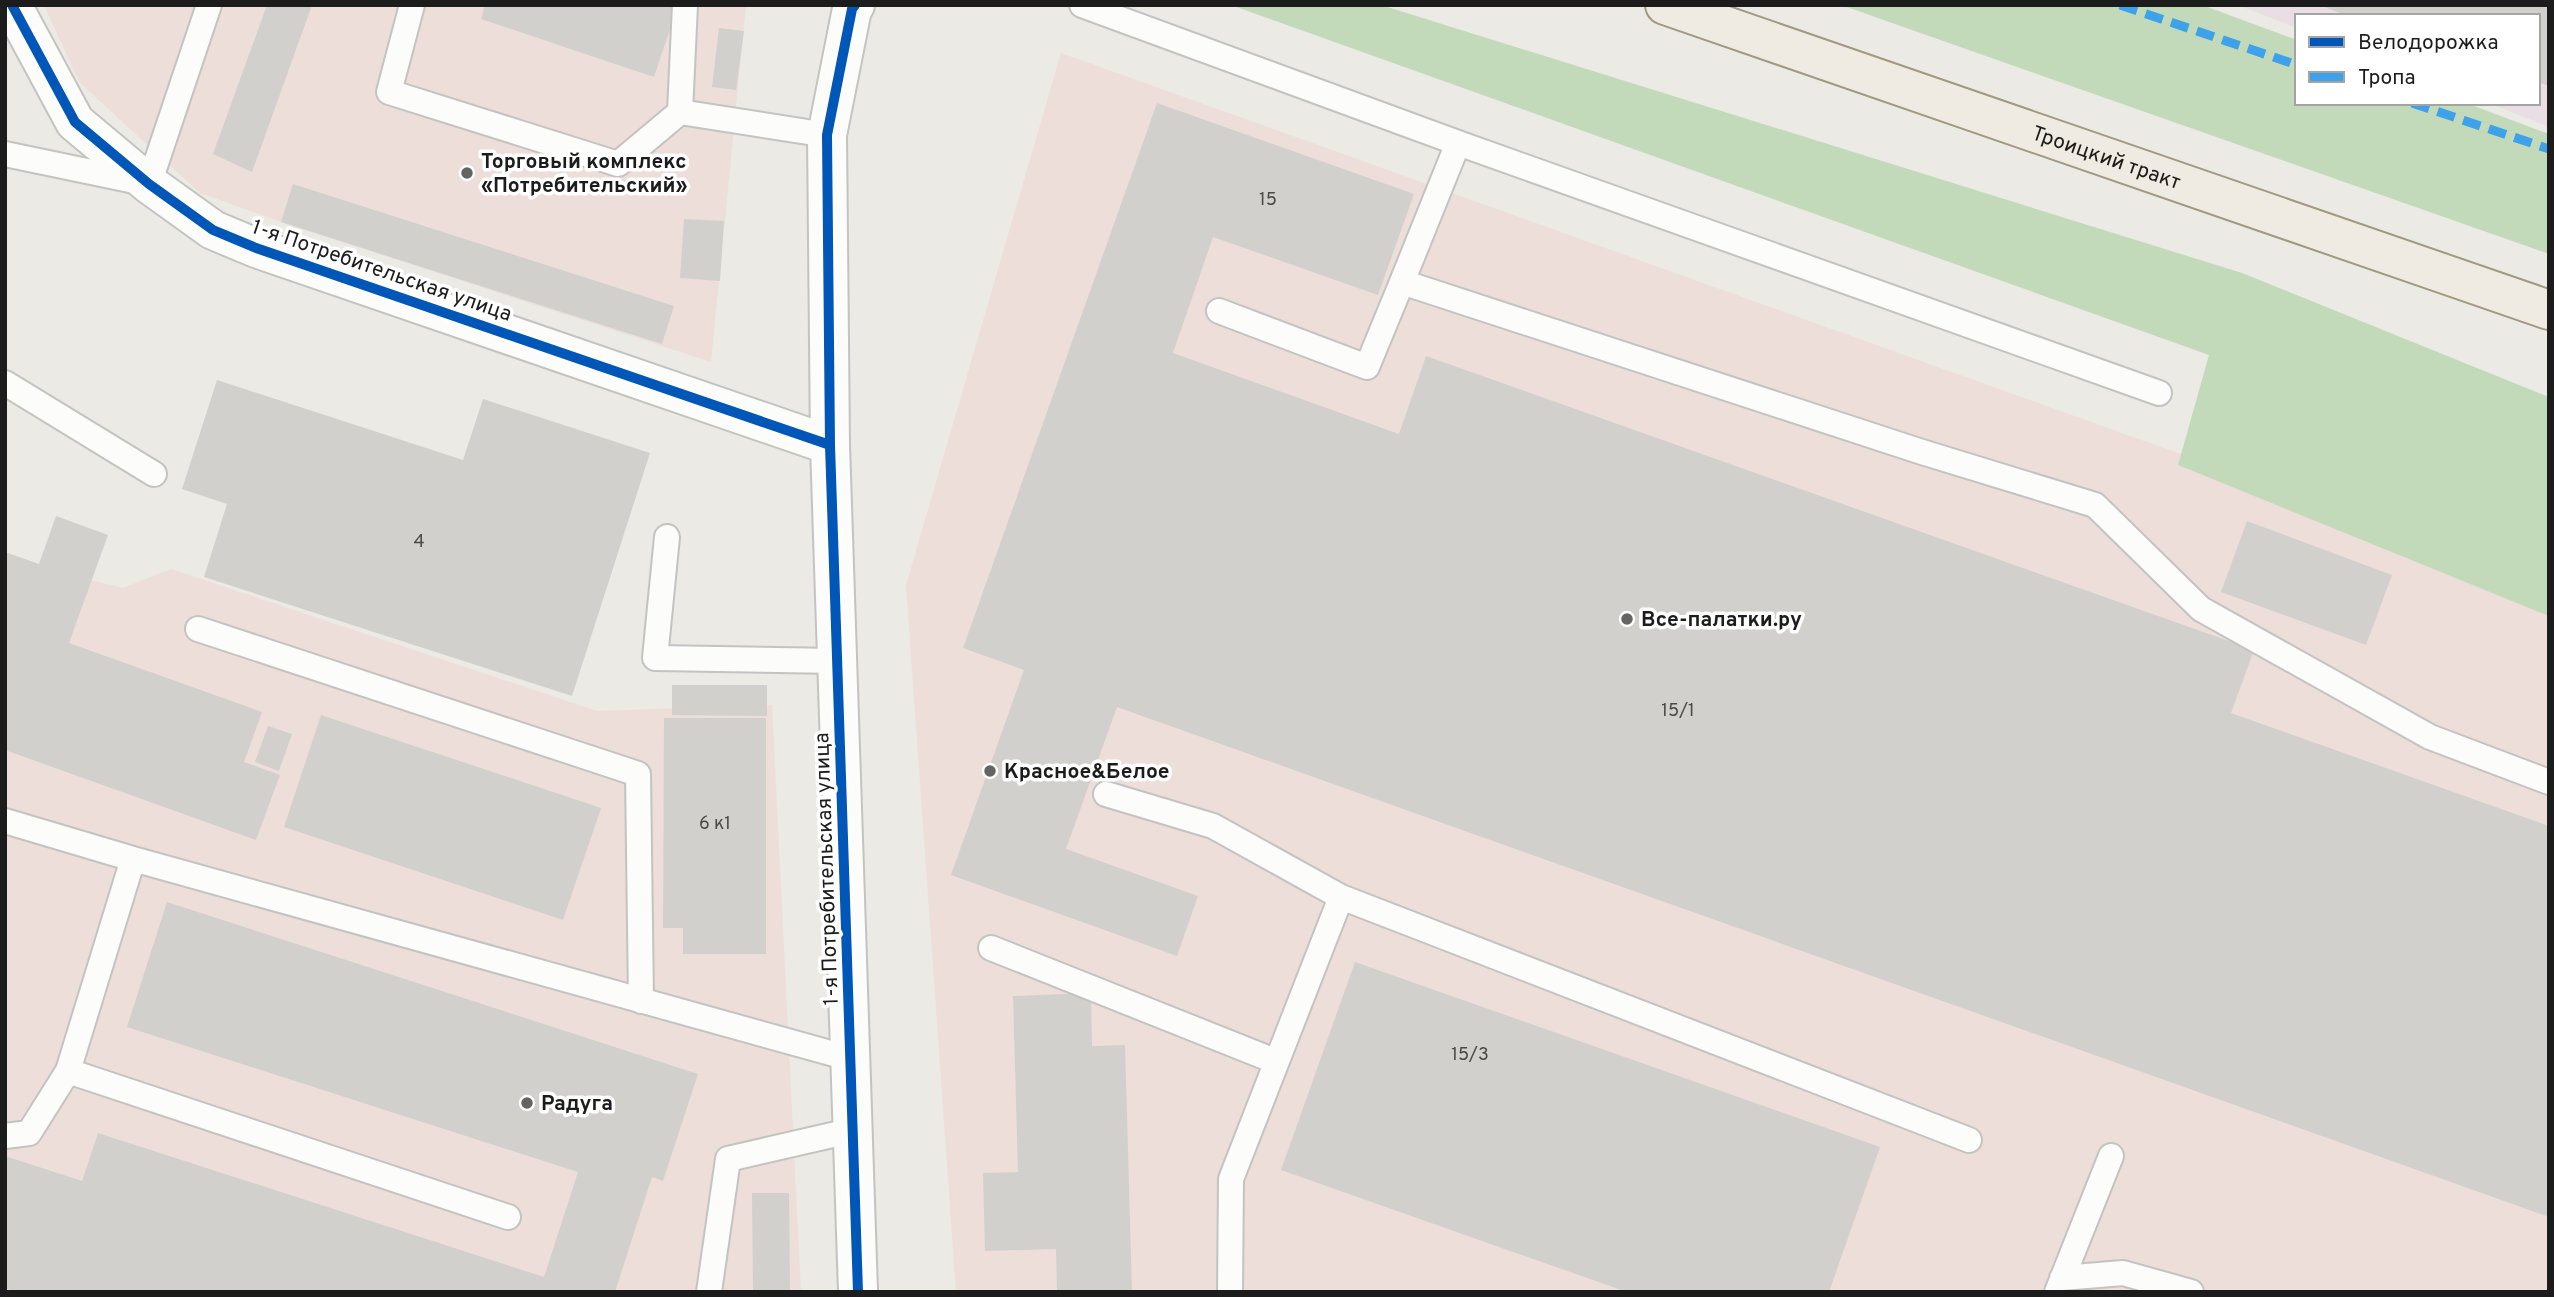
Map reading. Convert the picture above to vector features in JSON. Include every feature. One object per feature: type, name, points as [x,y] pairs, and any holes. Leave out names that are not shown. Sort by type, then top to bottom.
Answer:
[{"type":"main road","name":"Троицкий тракт","points":[[1665,5],[2549,310]]},
{"type":"street","name":"1-я Потребительская улица","points":[[12,5],[75,122],[149,184],[213,230],[256,248],[830,445]]},
{"type":"street","name":"1-я Потребительская улица","points":[[848,7],[827,135],[830,445],[858,1292]]},
{"type":"lane","points":[[5,154],[149,184],[209,5]]},
{"type":"lane","points":[[412,5],[390,92],[618,164],[680,111],[685,5]]},
{"type":"lane","points":[[1082,5],[1458,143],[2159,393]]},
{"type":"lane","points":[[680,111],[827,135]]},
{"type":"lane","points":[[1219,311],[1367,367],[1458,143]]},
{"type":"lane","points":[[1402,282],[1909,448],[2095,505],[2201,609],[2430,737],[2549,782]]},
{"type":"lane","points":[[5,383],[154,474]]},
{"type":"lane","points":[[667,537],[655,658],[837,661]]},
{"type":"lane","points":[[198,629],[638,774],[642,1001]]},
{"type":"lane","points":[[1106,794],[1213,826],[1341,897],[1969,1140]]},
{"type":"lane","points":[[5,821],[852,1059]]},
{"type":"lane","points":[[5,1136],[29,1133],[68,1071],[133,859]]},
{"type":"lane","points":[[1230,1292],[1231,1179],[1341,897]]},
{"type":"lane","points":[[991,948],[1275,1061]]},
{"type":"lane","points":[[68,1071],[508,1217]]},
{"type":"lane","points":[[709,1292],[728,1159],[854,1130]]},
{"type":"lane","points":[[2060,1285],[2111,1156]]},
{"type":"lane","points":[[2060,1285],[2123,1273],[2191,1292]]},
{"type":"shaded area","name":"Торговый комплекс «Потребительский»","points":[[44,5],[746,5],[711,362],[200,193],[79,82]]},
{"type":"shaded area","points":[[2238,5],[2549,5],[2549,127],[2494,105],[2540,105],[2540,14],[2295,14],[2295,27]]},
{"type":"shaded area","points":[[1061,53],[2549,586],[2549,1292],[956,1292],[906,585]]},
{"type":"shaded area","points":[[5,559],[123,588],[171,569],[597,711],[772,705],[801,1292],[13,1292],[5,1289]]},
{"type":"green space","points":[[1231,5],[1381,5],[2242,273],[2549,397],[2549,616],[2178,465],[2209,355]]},
{"type":"green space","points":[[1841,5],[2202,5],[2295,39],[2295,105],[2471,105],[2549,134],[2549,254]]},
{"type":"building","points":[[267,5],[312,5],[252,172],[213,154]]},
{"type":"building","points":[[485,5],[678,5],[654,77],[481,19]]},
{"type":"building","points":[[2319,5],[2549,5],[2549,86],[2540,83],[2540,14],[2343,14]]},
{"type":"building","points":[[719,28],[744,31],[736,90],[712,87]]},
{"type":"building","points":[[1157,103],[1414,194],[1378,295],[1213,237],[1173,353],[1399,434],[1426,356],[2254,650],[2231,713],[2549,826],[2549,1217],[1117,707],[1066,849],[1198,896],[1177,956],[951,875],[1024,670],[963,648]]},
{"type":"building","points":[[293,184],[674,306],[662,344],[281,222]]},
{"type":"building","points":[[684,219],[724,221],[720,281],[680,278]]},
{"type":"building","points":[[217,380],[463,460],[483,399],[650,453],[572,696],[204,577],[227,504],[182,489]]},
{"type":"building","points":[[56,516],[108,535],[69,643],[262,712],[244,762],[280,775],[256,840],[5,750],[5,552],[39,564]]},
{"type":"building","points":[[2247,521],[2392,575],[2366,645],[2221,592]]},
{"type":"building","points":[[672,685],[767,685],[767,716],[672,715]]},
{"type":"building","points":[[321,715],[601,808],[563,920],[284,827]]},
{"type":"building","points":[[664,718],[766,718],[766,954],[683,954],[683,928],[663,928]]},
{"type":"building","points":[[268,726],[292,734],[279,771],[255,762]]},
{"type":"building","name":"Радуга","points":[[167,902],[698,1074],[663,1181],[652,1177],[615,1292],[16,1292],[5,1288],[5,1156],[82,1181],[98,1133],[544,1277],[578,1172],[127,1027]]},
{"type":"building","points":[[1355,962],[1880,1147],[1829,1292],[1627,1292],[1281,1170]]},
{"type":"building","points":[[1091,993],[1092,1046],[1125,1045],[1132,1292],[1057,1292],[1056,1249],[985,1251],[983,1173],[1018,1172],[1013,996]]},
{"type":"building","points":[[752,1193],[789,1193],[790,1292],[753,1292]]},
{"type":"marked path","points":[[2120,5],[2295,64]]},
{"type":"marked path","points":[[2418,105],[2549,149]]},
{"type":"cycle path","points":[[12,5],[75,122],[149,184],[213,230],[256,248],[830,445]]},
{"type":"cycle path","points":[[855,5],[827,135],[830,445],[858,1292]]},
{"type":"place","name":"Торговый комплекс «Потребительский»","points":[[467,173]]},
{"type":"place","name":"Все-палатки.ру","points":[[1627,619]]},
{"type":"place","name":"Красное&Белое","points":[[990,771]]},
{"type":"place","name":"Радуга","points":[[527,1103]]}]
